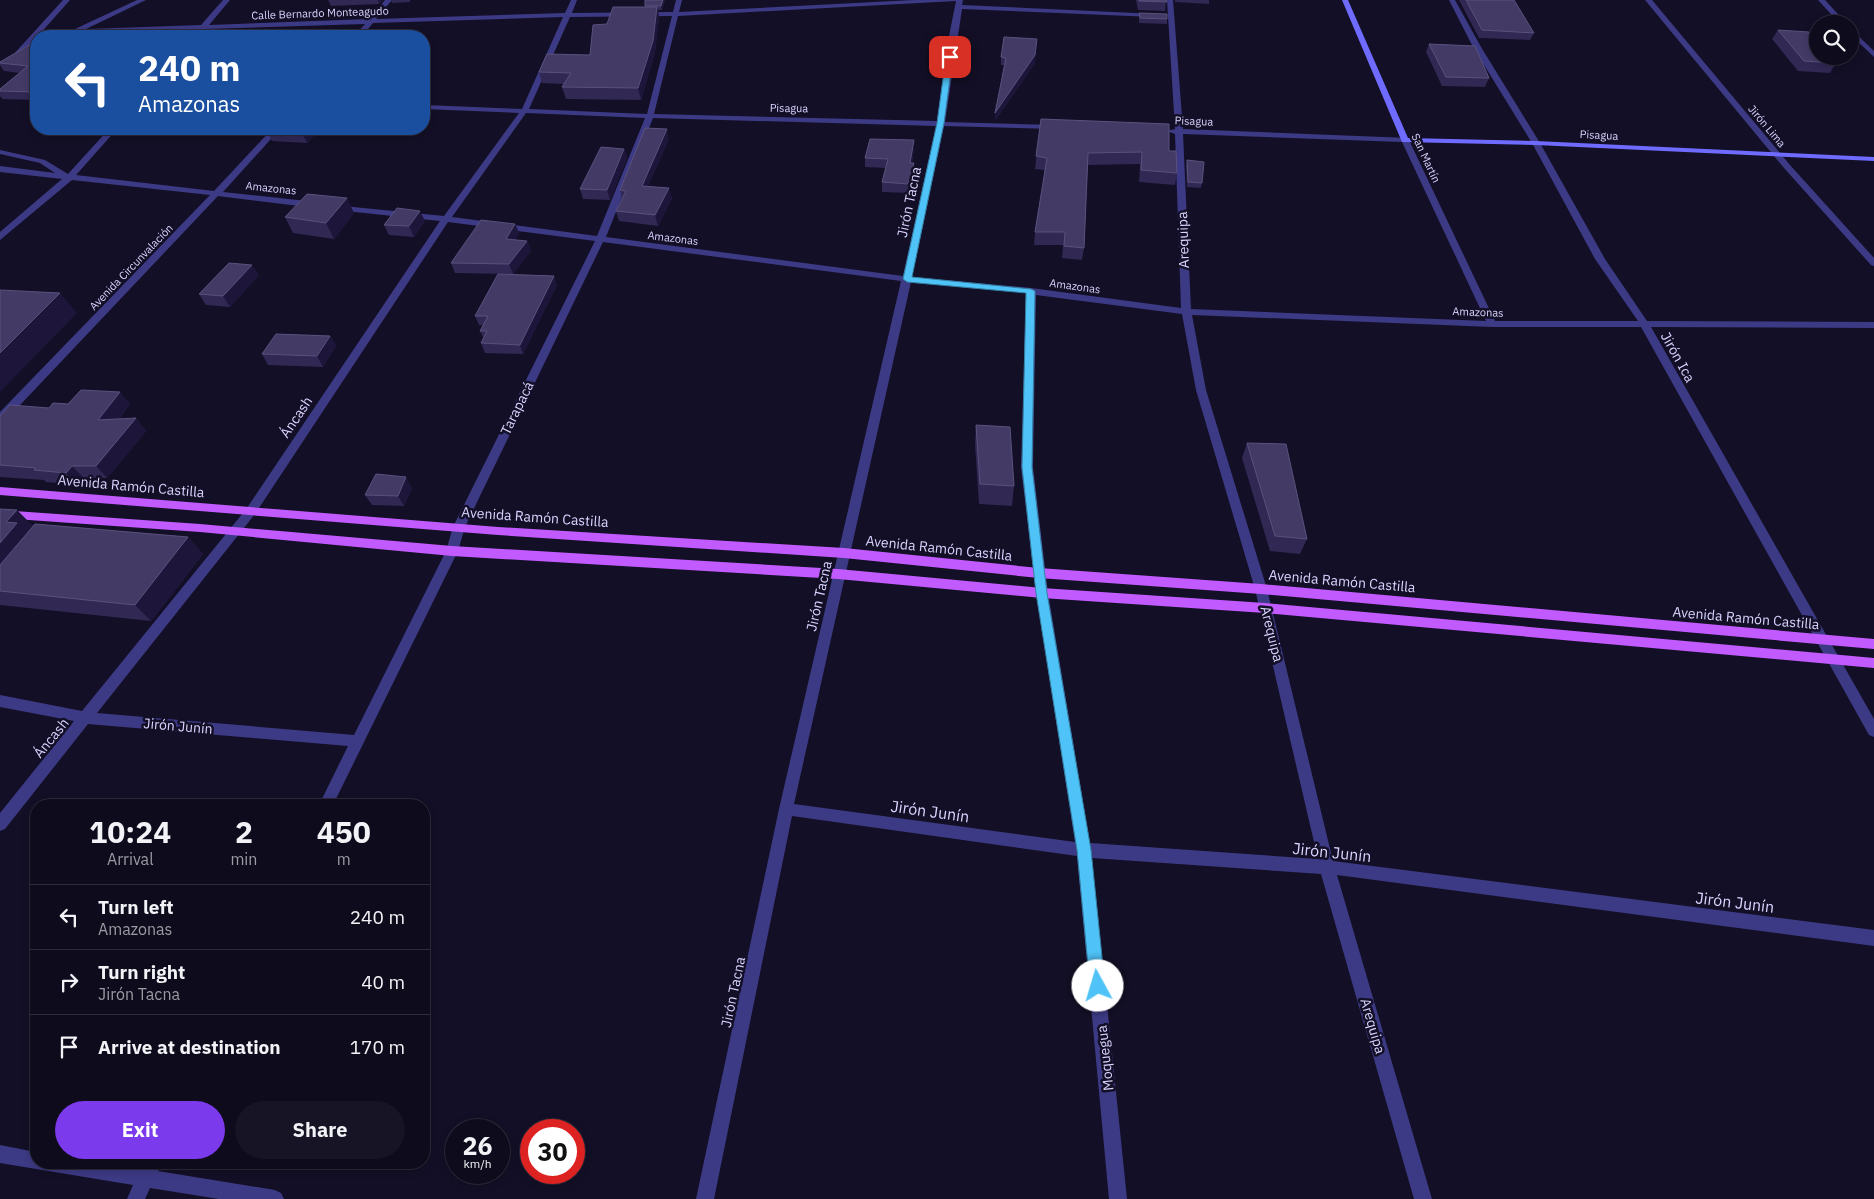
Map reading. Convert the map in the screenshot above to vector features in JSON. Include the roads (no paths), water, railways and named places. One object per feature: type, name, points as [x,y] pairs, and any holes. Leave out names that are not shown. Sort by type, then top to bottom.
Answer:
[{"type":"main road","name":"Avenida Ramón Castilla","points":[[0,491],[459,527],[844,553],[1039,573],[1261,589],[1874,644]]},
{"type":"main road","points":[[0,514],[452,551],[838,574],[1042,593],[1266,608],[1874,663]]},
{"type":"main road","points":[[50,534],[63,518]]},
{"type":"street","points":[[40,30],[67,0]]},
{"type":"street","points":[[79,30],[143,0]]},
{"type":"street","points":[[200,30],[227,0]]},
{"type":"street","points":[[363,30],[389,0]]},
{"type":"street","name":"Áncash","points":[[0,824],[251,511],[446,219],[525,110],[559,38],[566,15],[574,0]]},
{"type":"street","name":"Tarapacá","points":[[329,799],[452,551],[459,527],[600,240],[650,116],[679,0]]},
{"type":"street","name":"Arequipa","points":[[1170,0],[1180,131],[1186,312],[1201,390],[1261,589],[1327,867],[1423,1199]]},
{"type":"street","name":"San Martín","points":[[1345,0],[1405,140],[1492,324]]},
{"type":"street","name":"Jirón Ica","points":[[1452,0],[1477,47],[1536,143],[1600,258],[1645,325],[1874,731]]},
{"type":"street","name":"Jirón Lima","points":[[1648,0],[1824,211],[1874,263]]},
{"type":"street","points":[[1822,0],[1836,15]]},
{"type":"street","name":"Calle Bernardo Monteagudo","points":[[108,30],[566,15],[676,14],[764,4],[958,2],[1172,15]]},
{"type":"street","name":"Jirón Tacna","points":[[705,1199],[786,808],[941,123],[958,2]]},
{"type":"street","points":[[1859,39],[1874,55]]},
{"type":"street","points":[[16,57],[30,41]]},
{"type":"street","points":[[8,60],[30,51]]},
{"type":"street","name":"Pisagua","points":[[430,107],[650,116],[1060,127]]},
{"type":"street","name":"Pisagua","points":[[1160,131],[1536,143],[1874,159]]},
{"type":"street","points":[[0,237],[66,178],[107,135]]},
{"type":"street","name":"Avenida Circunvalación","points":[[0,419],[270,135]]},
{"type":"street","points":[[0,152],[48,163],[66,178]]},
{"type":"street","name":"Amazonas","points":[[0,169],[66,178],[446,219],[907,279],[1031,291],[1186,312],[1492,324],[1874,325]]},
{"type":"street","name":"Moquegua","points":[[1031,291],[1027,467],[1039,573],[1084,850],[1118,1199]]},
{"type":"street","name":"Jirón Junín","points":[[0,701],[86,718],[358,741]]},
{"type":"street","name":"Jirón Junín","points":[[786,808],[1084,850],[1327,867],[1874,938]]},
{"type":"street","points":[[0,1154],[30,1160]]},
{"type":"street","points":[[84,1169],[145,1180],[276,1199]]},
{"type":"street","points":[[136,1199],[150,1169]]}]
